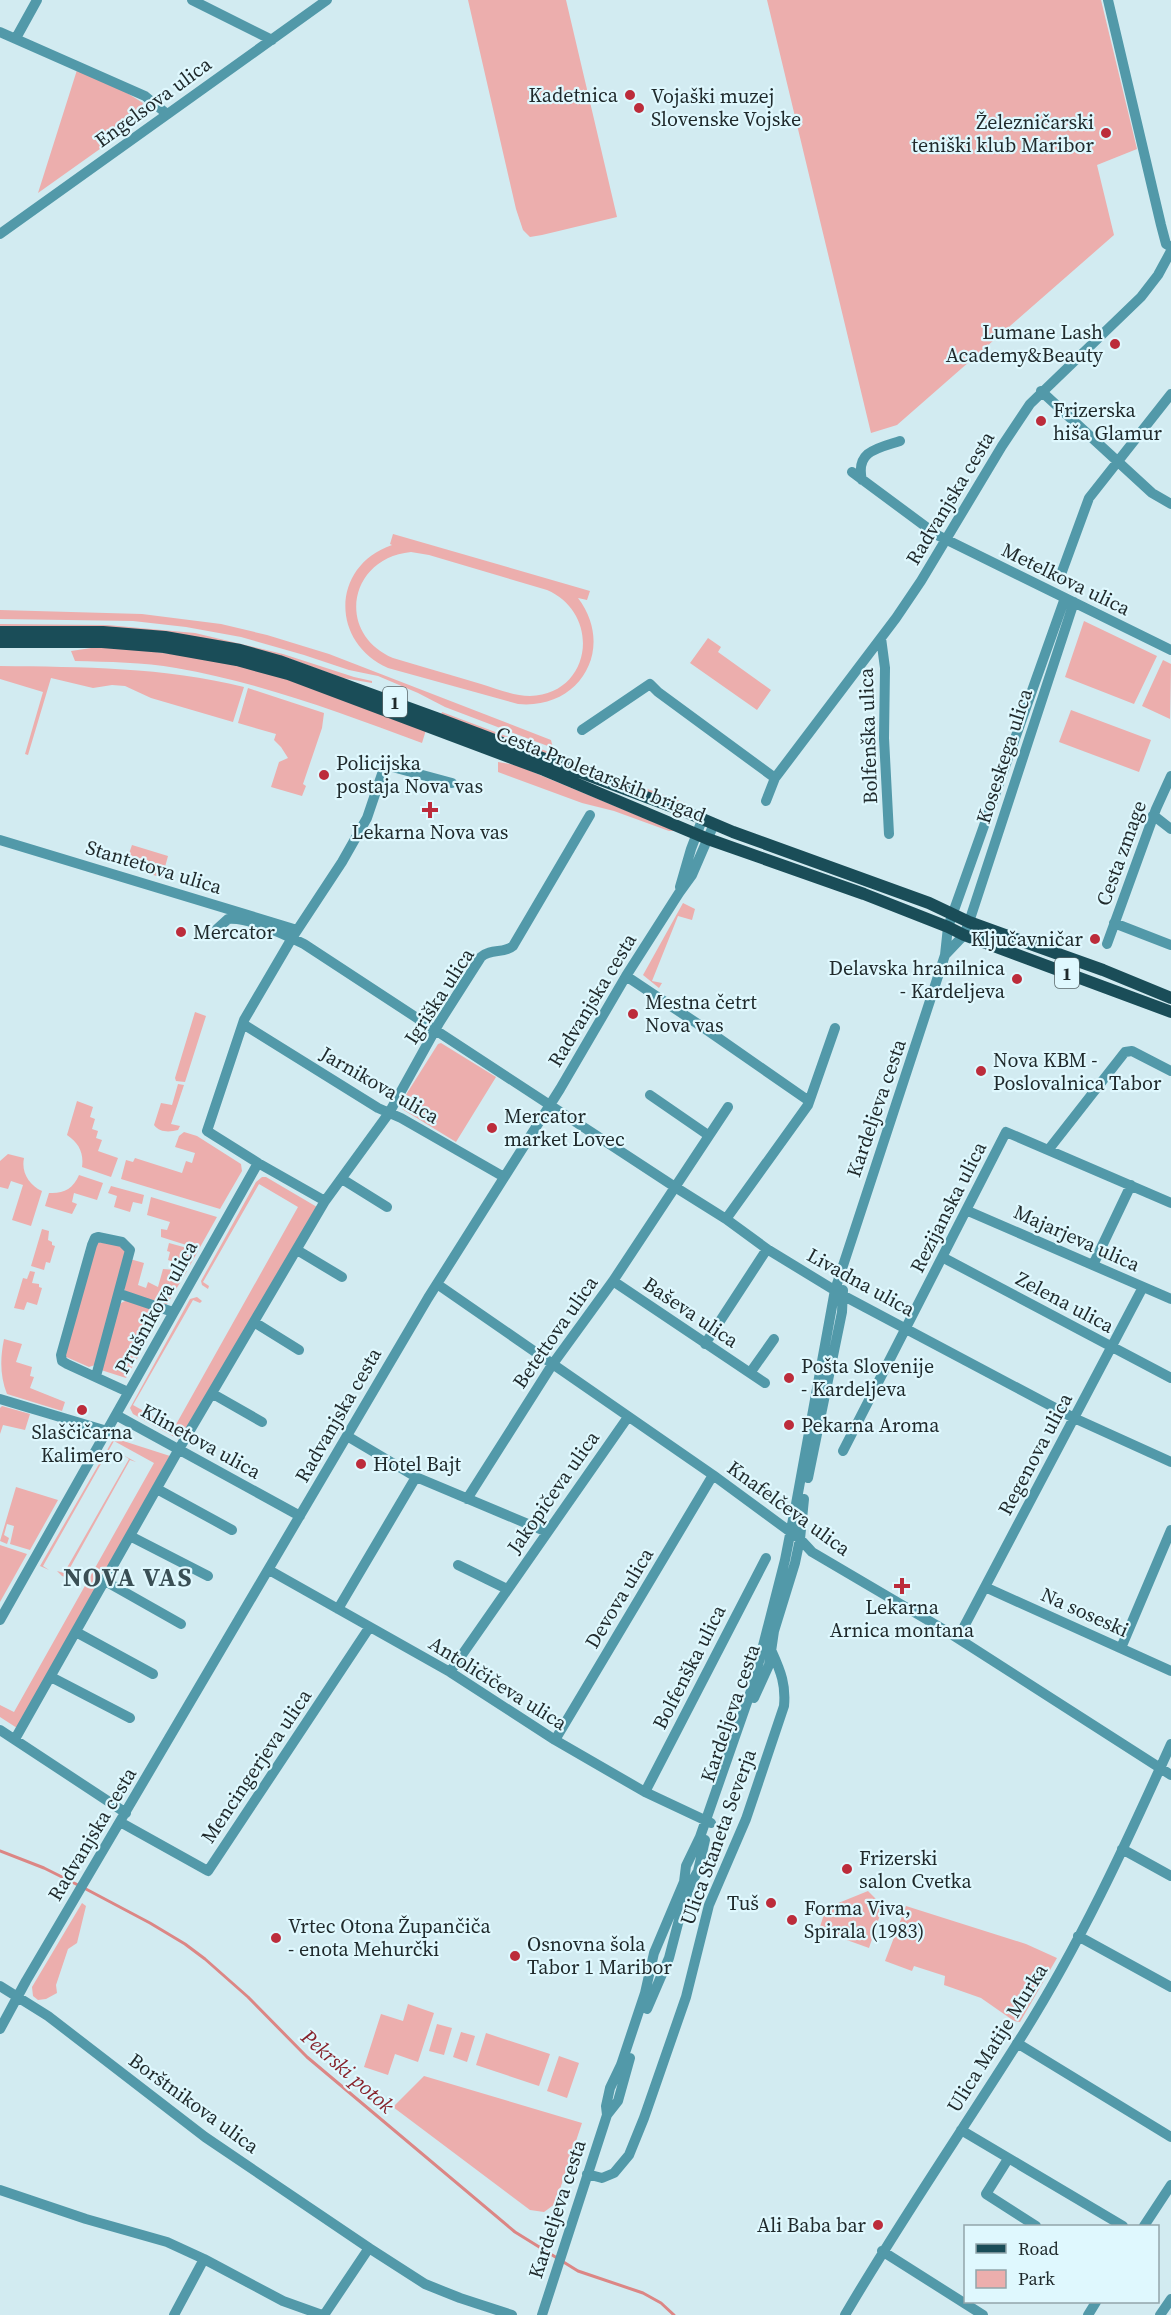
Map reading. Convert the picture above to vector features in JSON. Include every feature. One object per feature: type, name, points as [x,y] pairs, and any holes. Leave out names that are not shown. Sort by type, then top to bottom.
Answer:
[{"type":"main road","name":"Cesta Proletarskih brigad","points":[[0,632],[103,632],[165,637],[240,650],[269,658],[356,687],[1103,970],[1171,998]]},
{"type":"main road","name":"Cesta Proletarskih brigad","points":[[0,642],[83,642],[152,646],[214,656],[270,669],[353,697],[544,770],[702,836],[1171,1012]]},
{"type":"street","points":[[16,38],[37,0]]},
{"type":"street","points":[[192,0],[272,40]]},
{"type":"street","name":"Engelsova ulica","points":[[0,234],[327,0]]},
{"type":"street","points":[[1108,0],[1161,225],[1166,244],[1171,249]]},
{"type":"street","points":[[0,32],[145,96],[167,114]]},
{"type":"street","name":"Radvanjska cesta","points":[[766,801],[775,778],[881,638],[921,581],[1019,419],[1041,391],[1141,297],[1158,275],[1171,249]]},
{"type":"street","points":[[1041,391],[1152,493],[1171,504]]},
{"type":"street","points":[[1060,577],[1089,498],[1171,394]]},
{"type":"street","points":[[862,480],[860,464],[865,457],[872,450],[900,441]]},
{"type":"street","name":"Metelkova ulica","points":[[852,472],[937,536],[1171,650]]},
{"type":"street","name":"Koseskega ulica","points":[[945,955],[948,927],[1069,600]]},
{"type":"street","name":"Koseskega ulica","points":[[964,935],[1069,600]]},
{"type":"street","name":"Bolfenška ulica","points":[[881,638],[885,668],[884,738],[889,834]]},
{"type":"street","points":[[582,730],[651,684],[658,692],[775,778]]},
{"type":"street","points":[[325,1201],[207,1131],[243,1022],[367,818],[385,765],[452,783]]},
{"type":"street","name":"Cesta zmage","points":[[1107,944],[1154,815],[1171,776]]},
{"type":"street","name":"Igriška ulica","points":[[15,1739],[179,1449],[325,1201],[389,1113],[481,957],[490,951],[507,950],[513,946],[590,815]]},
{"type":"street","points":[[1154,815],[1171,829]]},
{"type":"street","name":"Radvanjska cesta","points":[[0,2029],[437,1284],[550,1104],[626,976],[692,875],[708,822]]},
{"type":"street","name":"Stantetova ulica","points":[[0,840],[295,934]]},
{"type":"street","points":[[217,929],[223,922],[233,919],[295,934]]},
{"type":"street","points":[[1114,923],[1171,945]]},
{"type":"street","name":"Livadna ulica","points":[[295,934],[436,1030],[726,1219],[767,1249],[840,1293],[1074,1418],[1171,1461]]},
{"type":"street","points":[[945,955],[964,935]]},
{"type":"street","name":"Kardeljeva cesta","points":[[607,2115],[606,2106],[610,2088],[621,2065],[645,1993],[654,1953],[684,1882],[686,1866],[708,1822],[769,1665],[774,1631],[800,1539],[803,1505],[840,1293],[840,1273],[945,955]]},
{"type":"street","points":[[626,976],[809,1101]]},
{"type":"street","name":"Jarnikova ulica","points":[[243,1022],[389,1113],[504,1177]]},
{"type":"street","points":[[726,1219],[808,1105],[835,1028]]},
{"type":"street","points":[[1048,1149],[1125,1052],[1132,1051],[1171,1071]]},
{"type":"street","points":[[650,1095],[708,1135]]},
{"type":"street","name":"Betettova ulica","points":[[466,1499],[552,1365],[613,1281],[728,1107]]},
{"type":"street","name":"Rezijanska ulica","points":[[843,1451],[942,1257],[968,1211],[1006,1132],[1171,1203]]},
{"type":"street","name":"Prušnikova ulica","points":[[0,1620],[258,1163]]},
{"type":"street","points":[[342,1179],[387,1207]]},
{"type":"street","points":[[1093,1264],[1131,1185]]},
{"type":"street","name":"Majarjeva ulica","points":[[968,1211],[1171,1299]]},
{"type":"street","points":[[96,1376],[120,1294],[130,1247],[106,1237],[95,1238],[61,1355],[62,1360],[67,1364],[128,1392]]},
{"type":"street","points":[[705,1344],[767,1249]]},
{"type":"street","points":[[297,1250],[342,1277]]},
{"type":"street","name":"Zelena ulica","points":[[942,1257],[1171,1378]]},
{"type":"street","name":"Baševa ulica","points":[[613,1281],[765,1383]]},
{"type":"street","name":"Knafelčeva ulica","points":[[437,1284],[713,1475],[800,1539],[812,1552],[958,1638],[1171,1775]]},
{"type":"street","name":"Regenova ulica","points":[[958,1638],[1143,1287]]},
{"type":"street","name":"Kardeljeva cesta","points":[[542,2315],[607,2115],[618,2101],[625,2082],[626,2067],[650,2001],[669,1959],[684,1903],[698,1871],[708,1822],[753,1685],[790,1532],[840,1293]]},
{"type":"street","points":[[120,1294],[173,1312]]},
{"type":"street","points":[[254,1322],[299,1350]]},
{"type":"street","name":"Baševa ulica","points":[[750,1373],[774,1339]]},
{"type":"street","points":[[213,1394],[262,1422]]},
{"type":"street","points":[[0,1399],[107,1431]]},
{"type":"street","name":"Klinetova ulica","points":[[116,1414],[300,1516]]},
{"type":"street","name":"Jakopičeva ulica","points":[[450,1672],[628,1417]]},
{"type":"street","points":[[346,1436],[416,1477],[547,1532]]},
{"type":"street","name":"Devova ulica","points":[[555,1740],[713,1475]]},
{"type":"street","points":[[338,1609],[416,1477]]},
{"type":"street","points":[[157,1489],[232,1530]]},
{"type":"street","points":[[1121,1648],[1171,1530]]},
{"type":"street","points":[[130,1536],[208,1576]]},
{"type":"street","name":"Bolfenška ulica","points":[[645,1792],[766,1558]]},
{"type":"street","points":[[458,1564],[507,1588]]},
{"type":"street","name":"Antoličičeva ulica","points":[[269,1570],[450,1672],[555,1740],[645,1792],[708,1822]]},
{"type":"street","points":[[105,1581],[181,1624]]},
{"type":"street","name":"Na soseski","points":[[985,1587],[1171,1671]]},
{"type":"street","name":"Mencingerjeva ulica","points":[[123,1817],[208,1871],[369,1628]]},
{"type":"street","points":[[76,1632],[153,1674]]},
{"type":"street","name":"Ulica Staneta Severja","points":[[587,2174],[602,2178],[614,2173],[629,2155],[644,2118],[686,1997],[709,1905],[746,1819],[784,1706],[784,1681],[771,1652]]},
{"type":"street","points":[[51,1677],[130,1718]]},
{"type":"street","points":[[0,1730],[123,1817]]},
{"type":"street","name":"Ulica Matije Murka","points":[[845,2315],[882,2252],[1017,2043],[1078,1936],[1171,1744]]},
{"type":"street","points":[[1122,1849],[1171,1876]]},
{"type":"street","points":[[1078,1936],[1171,1987]]},
{"type":"street","name":"Borštnikova ulica","points":[[0,1986],[18,1996],[99,2055],[205,2137],[424,2284],[512,2315]]},
{"type":"street","points":[[1017,2043],[1171,2137]]},
{"type":"street","points":[[961,2130],[1121,2225]]},
{"type":"street","points":[[1008,2159],[986,2193],[1034,2225]]},
{"type":"street","points":[[1145,2225],[1171,2185]]},
{"type":"street","points":[[0,2190],[86,2219],[166,2242],[204,2259],[283,2301],[323,2315],[369,2248]]},
{"type":"street","points":[[882,2252],[983,2315]]},
{"type":"street","points":[[174,2315],[204,2259]]},
{"type":"street","points":[[1160,2315],[1171,2299]]},
{"type":"green space","points":[[468,0],[566,0],[617,217],[530,237],[523,230],[516,209]]},
{"type":"green space","points":[[767,0],[1101,0],[1137,149],[1097,165],[1114,235],[897,425],[871,433]]},
{"type":"green space","points":[[77,70],[124,91],[143,103],[140,111],[144,114],[135,124],[38,193]]},
{"type":"green space","points":[[393,534],[590,591],[587,600],[578,598],[589,617],[593,636],[592,655],[586,672],[574,686],[559,697],[540,703],[518,704],[388,668],[369,656],[356,641],[348,623],[345,605],[349,586],[357,569],[372,555],[392,545],[390,544]],"holes":[[[411,552],[429,555],[547,590],[565,601],[576,616],[582,634],[582,651],[577,668],[567,682],[551,692],[530,696],[518,695],[393,658],[375,647],[363,632],[357,615],[357,598],[363,582],[374,568],[390,557]]]},
{"type":"green space","points":[[0,610],[142,614],[221,624],[267,635],[329,654],[551,740],[553,748],[445,707],[378,676],[349,670],[241,637],[186,627],[133,621],[0,619]]},
{"type":"green space","points":[[1084,621],[1157,656],[1134,704],[1065,677]]},
{"type":"green space","points":[[0,624],[107,625],[195,633],[283,654],[372,681],[372,683],[343,678],[288,658],[0,627]]},
{"type":"green space","points":[[708,638],[721,647],[718,652],[771,690],[757,710],[690,663]]},
{"type":"green space","points":[[98,647],[196,658],[269,673],[327,691],[426,730],[422,743],[270,690],[208,674],[164,666],[75,661],[71,651]]},
{"type":"green space","points":[[1163,660],[1171,664],[1170,719],[1142,706]]},
{"type":"green space","points":[[0,666],[153,672],[184,675],[244,687],[233,722],[151,698],[125,686],[112,685],[93,688],[51,678],[28,755],[25,754],[43,692],[0,679]]},
{"type":"green space","points":[[248,688],[324,713],[322,728],[303,784],[306,786],[302,796],[271,787],[279,762],[288,758],[274,740],[276,734],[238,723]]},
{"type":"green space","points":[[1071,710],[1151,740],[1139,772],[1059,742]]},
{"type":"green space","points":[[442,712],[685,803],[684,806],[441,715]]},
{"type":"green space","points":[[498,762],[516,765],[675,831],[582,803],[498,772]]},
{"type":"green space","points":[[132,845],[168,856],[162,878],[125,865]]},
{"type":"green space","points":[[683,903],[695,909],[692,920],[678,916],[652,981],[662,983],[659,988],[643,975]]},
{"type":"green space","points":[[195,1012],[206,1016],[185,1082],[176,1081],[175,1078]]},
{"type":"green space","points":[[441,1043],[496,1077],[456,1142],[402,1109],[402,1101],[438,1044]]},
{"type":"green space","points":[[178,1084],[184,1085],[171,1124],[180,1126],[178,1130],[162,1131],[154,1125],[161,1103],[172,1105]]},
{"type":"green space","points":[[77,1101],[93,1107],[90,1117],[95,1119],[92,1129],[98,1131],[96,1138],[102,1140],[98,1151],[118,1158],[111,1177],[82,1167],[80,1149],[67,1135]]},
{"type":"green space","points":[[184,1132],[197,1136],[241,1164],[242,1171],[220,1209],[121,1179],[126,1160],[133,1162],[135,1158],[182,1173],[186,1161],[192,1163],[195,1153],[175,1147],[179,1136]]},
{"type":"green space","points":[[8,1154],[24,1158],[27,1178],[42,1191],[31,1226],[12,1220],[23,1185],[11,1181],[8,1189],[0,1187],[0,1161]]},
{"type":"green space","points":[[79,1175],[103,1183],[97,1200],[74,1193],[72,1202],[77,1204],[72,1214],[45,1206],[49,1193],[67,1190]]},
{"type":"green space","points":[[266,1177],[317,1207],[180,1440],[133,1414],[130,1408],[190,1299],[197,1297],[202,1301],[200,1303],[193,1300],[133,1405],[174,1428],[298,1207],[259,1184],[203,1282],[209,1286],[208,1289],[202,1285],[201,1281],[256,1182]]},
{"type":"green space","points":[[111,1186],[144,1195],[142,1204],[133,1202],[130,1212],[114,1207],[117,1196],[108,1193]]},
{"type":"green space","points":[[151,1197],[217,1217],[199,1249],[161,1237],[161,1229],[167,1230],[170,1222],[147,1215]]},
{"type":"green space","points":[[42,1229],[49,1231],[48,1240],[55,1246],[50,1263],[46,1262],[44,1270],[31,1266]]},
{"type":"green space","points":[[97,1242],[120,1245],[126,1251],[95,1365],[89,1367],[64,1356]]},
{"type":"green space","points":[[169,1243],[198,1251],[189,1267],[168,1260]]},
{"type":"green space","points":[[130,1259],[144,1263],[138,1285],[146,1288],[148,1282],[158,1287],[163,1269],[187,1271],[166,1306],[125,1291],[123,1285]]},
{"type":"green space","points":[[30,1271],[35,1272],[32,1283],[39,1284],[42,1288],[37,1305],[27,1302],[24,1310],[14,1308],[23,1278],[27,1279]]},
{"type":"green space","points":[[127,1300],[163,1312],[126,1378],[101,1370],[119,1304]]},
{"type":"green space","points":[[4,1339],[22,1344],[16,1362],[32,1367],[30,1376],[34,1377],[30,1388],[65,1402],[62,1411],[7,1394],[1,1367]]},
{"type":"green space","points":[[2,1406],[30,1414],[25,1430],[3,1425],[0,1434],[0,1408]]},
{"type":"green space","points":[[114,1438],[170,1456],[17,1728],[0,1717],[0,1705],[14,1712],[154,1463],[114,1441],[43,1566],[49,1570],[40,1566]]},
{"type":"green space","points":[[123,1455],[136,1462],[130,1460],[66,1575],[72,1579],[62,1576],[57,1571],[64,1573],[129,1459]]},
{"type":"green space","points":[[16,1487],[58,1500],[30,1550],[10,1544],[14,1526],[7,1524],[4,1535],[9,1538],[7,1544],[0,1541]]},
{"type":"green space","points":[[0,1545],[27,1554],[0,1602]]},
{"type":"green space","points":[[868,1891],[883,1906],[869,1948],[819,1930],[826,1908]]},
{"type":"green space","points":[[82,1903],[86,1906],[77,1943],[68,1949],[56,1985],[57,1993],[46,1999],[38,2000],[33,1996],[32,1987]]},
{"type":"green space","points":[[906,1906],[1026,1944],[1057,1958],[1020,2022],[1014,2021],[981,1998],[944,1985],[945,1976],[914,1966],[912,1971],[885,1961]]},
{"type":"green space","points":[[408,2004],[434,2013],[418,2062],[395,2054],[388,2075],[364,2067],[381,2014],[403,2021]]},
{"type":"green space","points":[[437,2024],[452,2028],[444,2055],[429,2051]]},
{"type":"green space","points":[[461,2032],[475,2036],[467,2062],[453,2057]]},
{"type":"green space","points":[[486,2033],[550,2054],[539,2086],[476,2065]]},
{"type":"green space","points":[[559,2056],[579,2063],[567,2098],[547,2091]]},
{"type":"green space","points":[[424,2076],[582,2123],[555,2204],[544,2212],[530,2210],[393,2107]]},
{"type":"waterway","name":"Pekrski potok","points":[[0,1851],[44,1868],[78,1885]]},
{"type":"waterway","name":"Pekrski potok","points":[[84,1888],[150,1923],[205,1959],[248,1997],[307,2057],[515,2232],[578,2271],[643,2293],[661,2303],[674,2315]]},
{"type":"place","name":"Kadetnica","points":[[630,95]]},
{"type":"place","name":"Vojaški muzej Slovenske Vojske","points":[[639,108]]},
{"type":"place","name":"Železničarski teniški klub Maribor","points":[[1106,133]]},
{"type":"place","name":"Lumane Lash Academy&Beauty","points":[[1115,344]]},
{"type":"place","name":"Frizerska hiša Glamur","points":[[1041,421]]},
{"type":"place","name":"Policijska postaja Nova vas","points":[[324,775]]},
{"type":"place","name":"Lekarna Nova vas","points":[[430,810]]},
{"type":"place","name":"Mercator","points":[[181,932]]},
{"type":"place","name":"Ključavničar","points":[[1095,939]]},
{"type":"place","name":"Delavska hranilnica - Kardeljeva","points":[[1017,979]]},
{"type":"place","name":"Mestna četrt Nova vas","points":[[633,1014]]},
{"type":"place","name":"Nova KBM - Poslovalnica Tabor","points":[[981,1071]]},
{"type":"place","name":"Mercator market Lovec","points":[[492,1128]]},
{"type":"place","name":"Pošta Slovenije - Kardeljeva","points":[[789,1378]]},
{"type":"place","name":"Slaščičarna Kalimero","points":[[82,1410]]},
{"type":"place","name":"Pekarna Aroma","points":[[789,1425]]},
{"type":"place","name":"Hotel Bajt","points":[[361,1464]]},
{"type":"place","name":"Lekarna Arnica montana","points":[[902,1586]]},
{"type":"place","name":"Frizerski salon Cvetka","points":[[847,1869]]},
{"type":"place","name":"Tuš","points":[[771,1903]]},
{"type":"place","name":"Forma Viva, Spirala (1983)","points":[[792,1920]]},
{"type":"place","name":"Vrtec Otona Župančiča - enota Mehurčki","points":[[276,1938]]},
{"type":"place","name":"Osnovna šola Tabor 1 Maribor","points":[[515,1956]]},
{"type":"place","name":"Ali Baba bar","points":[[878,2225]]},
{"type":"district","name":"NOVA VAS","points":[[128,1577]]}]
